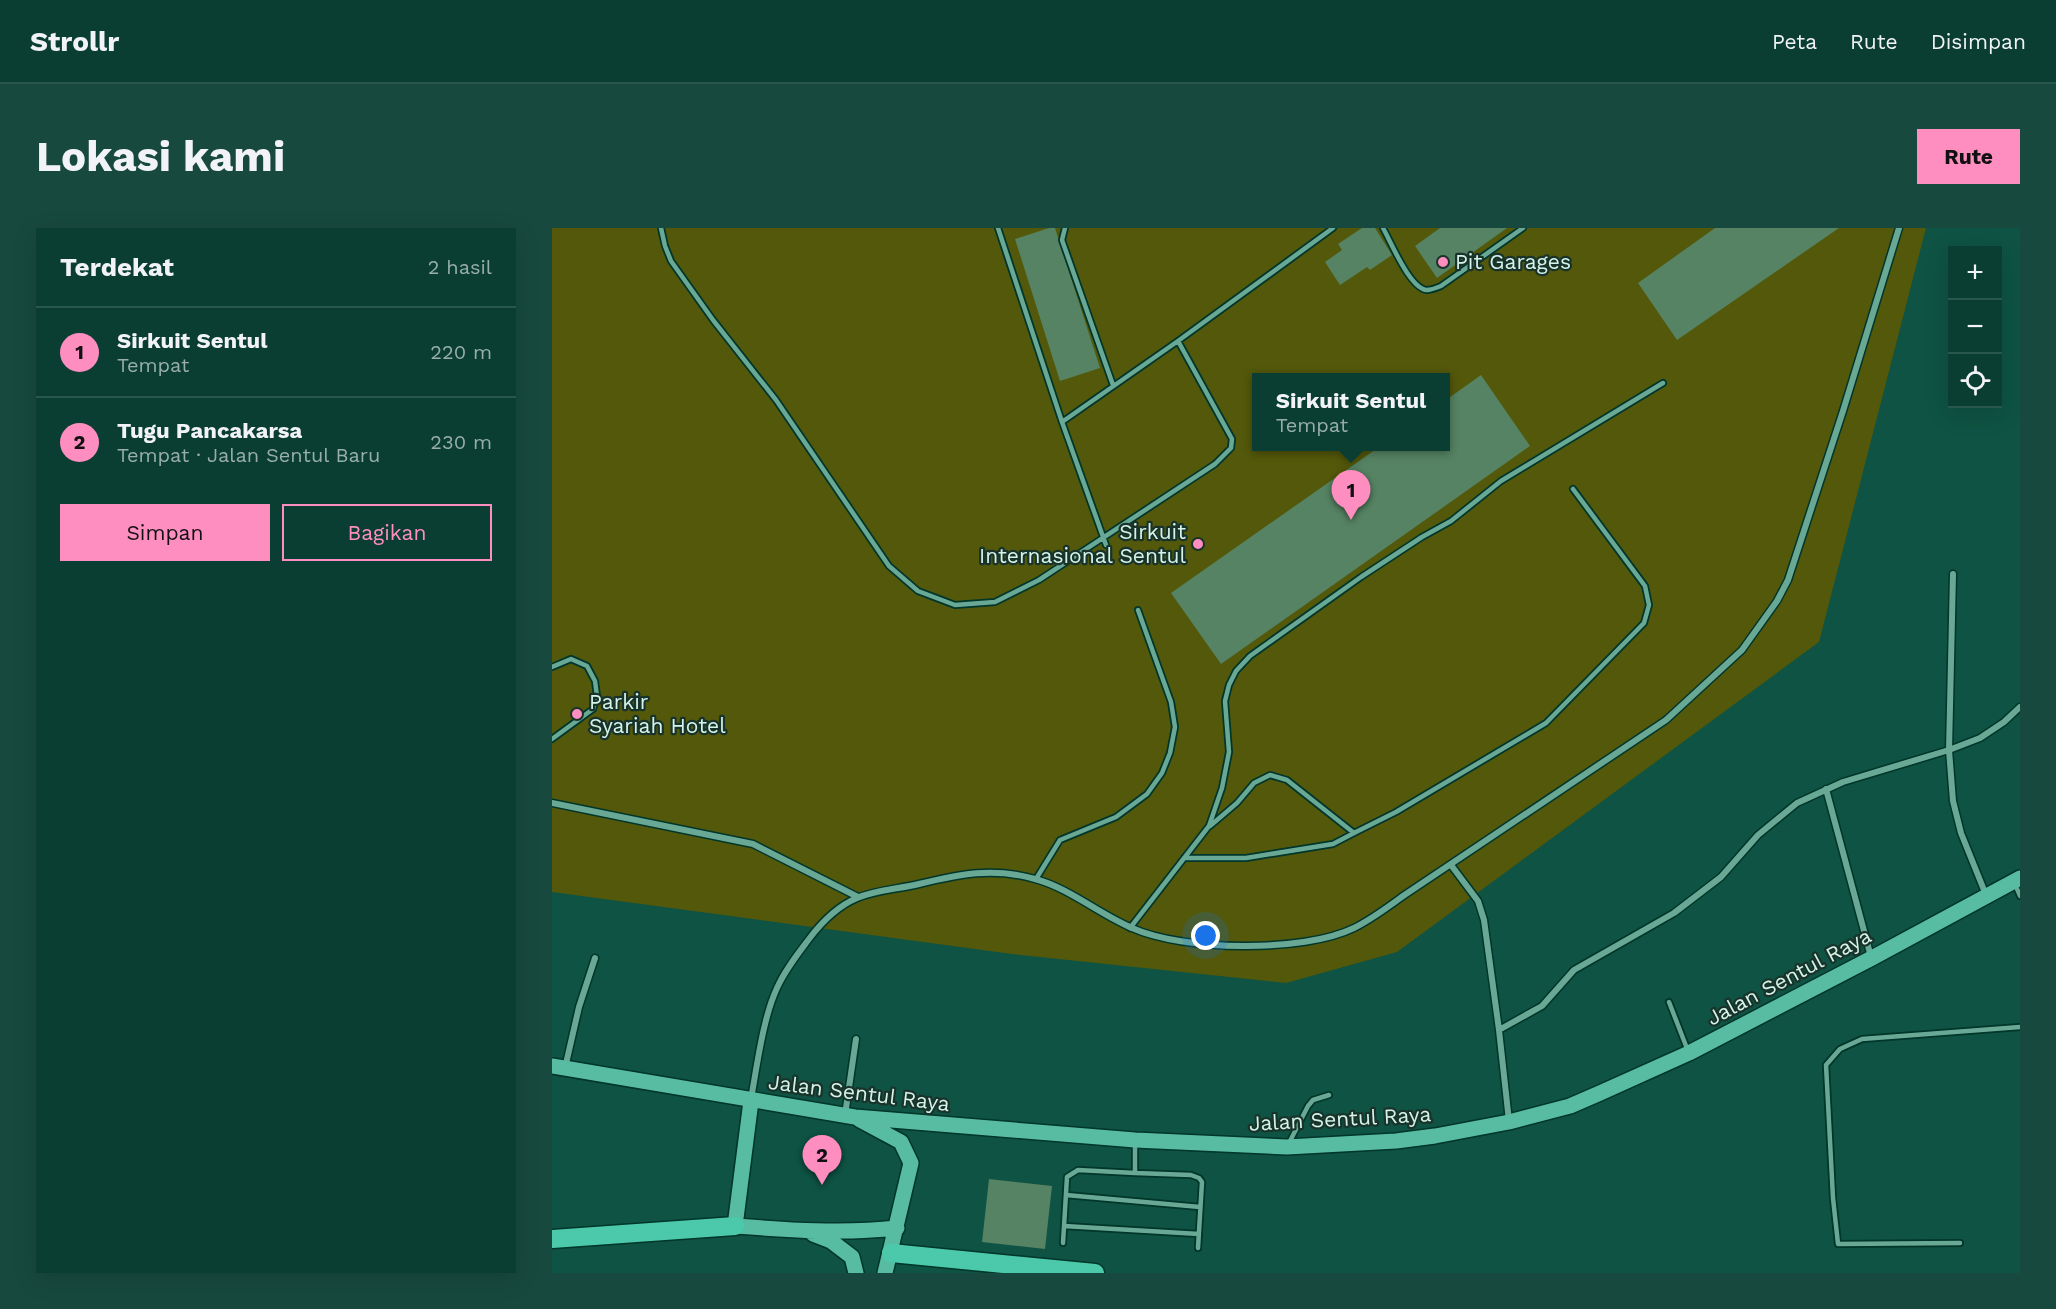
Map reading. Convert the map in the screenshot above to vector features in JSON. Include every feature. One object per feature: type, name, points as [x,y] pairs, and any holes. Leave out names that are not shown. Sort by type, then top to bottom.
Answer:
[{"type":"highway","points":[[552,1239],[735,1226]]},
{"type":"highway","points":[[891,1252],[1095,1273]]},
{"type":"main road","name":"Jalan Sentul Raya","points":[[558,1067],[850,1116],[1136,1140],[1287,1147],[1425,1137],[1509,1122],[1570,1106],[1689,1053],[1872,958],[2017,879]]},
{"type":"main road","points":[[751,1101],[735,1226],[808,1231],[868,1231],[897,1228]]},
{"type":"main road","points":[[850,1116],[901,1142],[911,1163],[885,1273]]},
{"type":"main road","points":[[808,1231],[831,1241],[852,1257],[856,1273]]},
{"type":"street","points":[[751,1101],[775,991],[788,967],[819,926],[844,905],[858,897],[951,876],[998,871],[1036,879],[1130,928],[1170,940],[1208,945],[1298,944],[1352,929],[1379,914],[1666,720],[1742,651],[1777,601],[1788,580],[1899,228]]},
{"type":"street","points":[[1953,574],[1949,750],[1953,801],[1961,833],[1986,896]]},
{"type":"street","points":[[1499,1030],[1542,1006],[1574,970],[1674,913],[1721,877],[1758,836],[1797,803],[1853,778],[1949,750],[1980,738],[2004,722],[2020,707]]},
{"type":"street","points":[[1826,789],[1872,958]]},
{"type":"street","points":[[552,803],[753,844],[858,897]]},
{"type":"street","points":[[1451,865],[1478,901],[1484,920],[1509,1122]]},
{"type":"street","points":[[558,1067],[595,958]]},
{"type":"street","points":[[850,1116],[856,1039]]},
{"type":"lane","points":[[661,228],[664,246],[671,261],[713,320],[776,400],[889,566],[918,591],[955,605],[995,602],[1039,580],[1215,464],[1231,448],[1232,439],[1178,341]]},
{"type":"lane","points":[[999,228],[1062,422],[1106,544]]},
{"type":"lane","points":[[1065,228],[1062,240],[1113,385]]},
{"type":"lane","points":[[1062,422],[1333,228]]},
{"type":"lane","points":[[1383,228],[1409,277],[1420,288],[1428,290],[1441,286],[1523,228]]},
{"type":"lane","points":[[1209,826],[1222,788],[1229,752],[1225,701],[1236,671],[1250,656],[1361,577],[1451,521],[1502,481],[1663,382]]},
{"type":"lane","points":[[1184,858],[1246,858],[1333,844],[1396,812],[1546,723],[1644,623],[1649,605],[1645,586],[1573,489]]},
{"type":"lane","points":[[1036,879],[1060,840],[1116,817],[1147,794],[1162,773],[1170,753],[1175,727],[1171,702],[1138,610]]},
{"type":"lane","points":[[552,667],[571,659],[587,666],[595,681],[597,696],[593,709],[552,739]]},
{"type":"lane","points":[[1130,928],[1209,826],[1237,803],[1254,783],[1270,775],[1287,780],[1354,834]]},
{"type":"lane","points":[[2017,879],[2020,896]]},
{"type":"lane","points":[[1669,1002],[1689,1053]]},
{"type":"lane","points":[[1960,1243],[1838,1244],[1833,1198],[1826,1065],[1840,1049],[1862,1040],[2020,1027]]},
{"type":"lane","points":[[1287,1147],[1312,1100],[1329,1095]]},
{"type":"lane","points":[[1135,1173],[1136,1140]]},
{"type":"lane","points":[[1063,1243],[1067,1178],[1078,1170],[1191,1175],[1199,1178],[1202,1182],[1198,1248]]},
{"type":"lane","points":[[1066,1195],[1200,1207]]},
{"type":"lane","points":[[1064,1226],[1199,1234]]},
{"type":"shaded area","name":"Sirkuit Internasional Sentul","points":[[552,228],[1926,228],[1819,642],[1397,952],[1286,983],[1012,954],[552,892]]},
{"type":"building","points":[[1055,228],[1100,368],[1060,381],[1015,239]]},
{"type":"building","points":[[1362,228],[1375,228],[1392,255],[1370,270],[1367,267],[1340,285],[1325,262],[1342,250],[1338,244]]},
{"type":"building","name":"Pit Garages","points":[[1440,228],[1507,228],[1437,278],[1415,246]]},
{"type":"building","points":[[1715,228],[1839,228],[1677,340],[1638,283]]},
{"type":"building","points":[[1481,375],[1530,446],[1221,664],[1171,593],[1373,451],[1450,451],[1450,397]]},
{"type":"building","points":[[989,1179],[1052,1186],[1045,1249],[982,1242]]},
{"type":"place","name":"Pit Garages","points":[[1443,262]]},
{"type":"place","name":"Sirkuit Sentul","points":[[1351,520]]},
{"type":"place","name":"Sirkuit Internasional Sentul","points":[[1198,544]]},
{"type":"place","name":"Parkir Syariah Hotel","points":[[577,714]]},
{"type":"place","name":"Tugu Pancakarsa","points":[[822,1185]]}]
